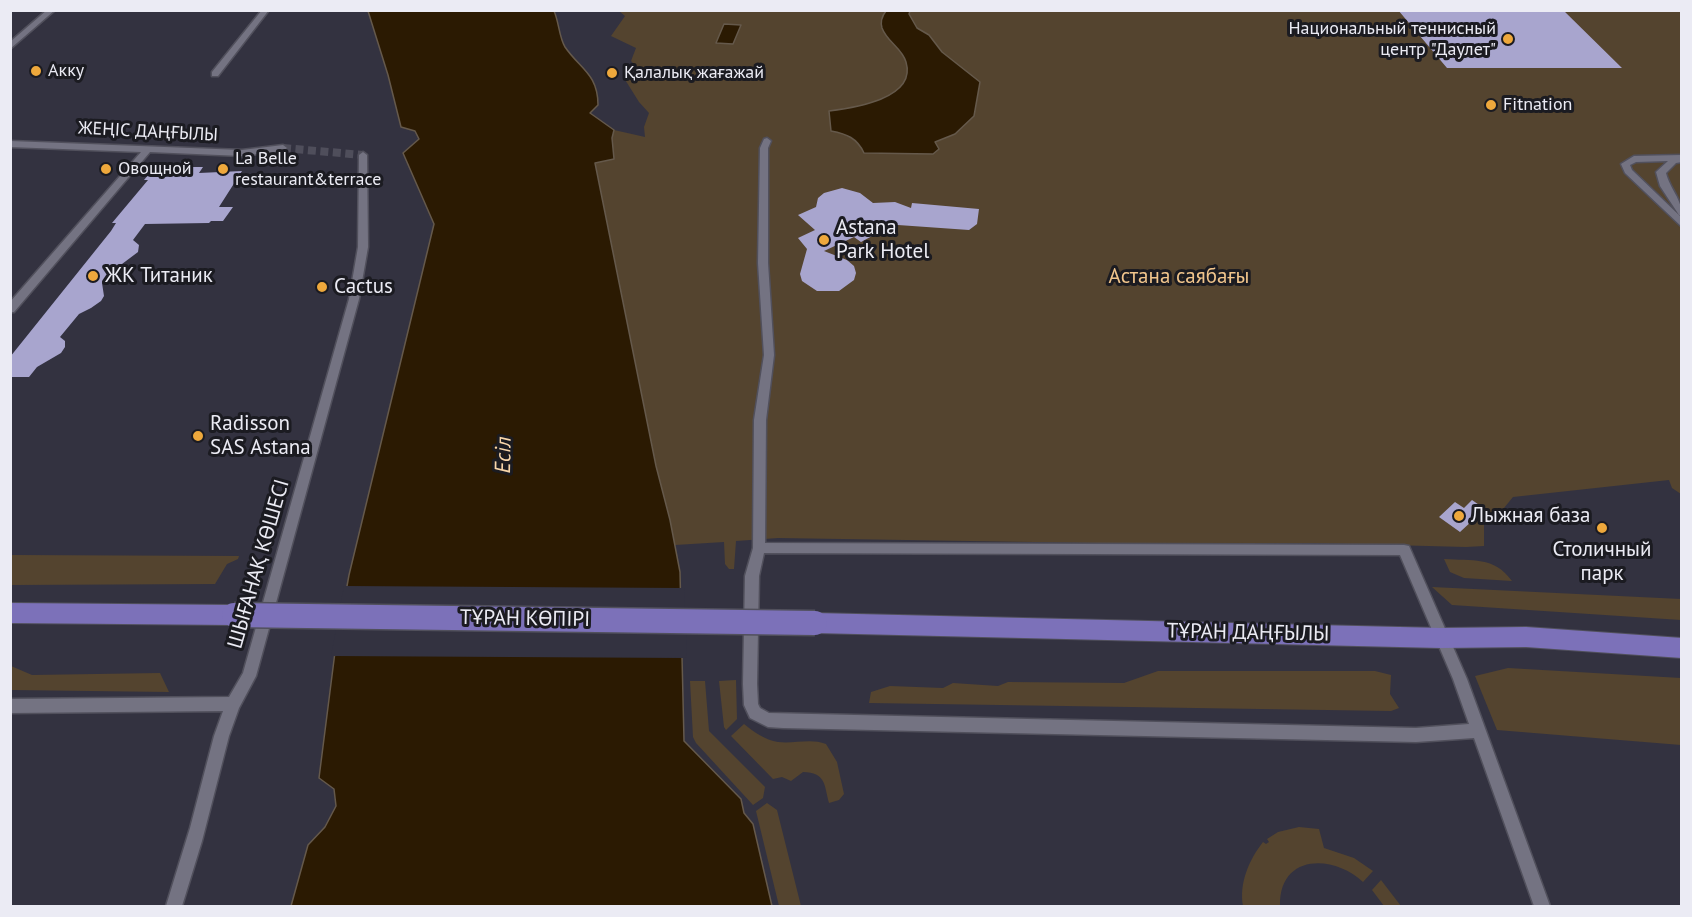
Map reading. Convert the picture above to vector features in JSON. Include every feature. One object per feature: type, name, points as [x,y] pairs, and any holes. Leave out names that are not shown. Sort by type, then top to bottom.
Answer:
[{"type":"main road","name":"ТҰРАН КӨПІРІ","points":[[10,613],[815,623]]},
{"type":"main road","name":"ТҰРАН ДАҢҒЫЛЫ","points":[[815,623],[1526,638],[1682,648]]},
{"type":"street","points":[[10,47],[52,10]]},
{"type":"street","points":[[215,74],[266,10]]},
{"type":"street","points":[[767,141],[764,148],[764,263],[769,355],[760,420],[759,548],[753,576],[750,684],[751,705],[755,712],[768,720],[1416,735],[1478,730]]},
{"type":"street","name":"ЖЕҢІС ДАҢҒЫЛЫ","points":[[10,144],[242,153],[283,148]]},
{"type":"street","points":[[10,309],[148,149]]},
{"type":"street","name":"ШЫҒАНАҚ КӨШЕСІ","points":[[174,906],[194,846],[232,704],[249,676],[354,298],[363,247],[363,155]]},
{"type":"street","points":[[1682,158],[1673,161],[1662,172],[1665,186],[1682,213]]},
{"type":"street","points":[[1682,158],[1634,159],[1625,164],[1628,171],[1682,224]]},
{"type":"street","points":[[759,548],[1404,550],[1460,679],[1542,906]]},
{"type":"street","points":[[10,706],[232,704]]},
{"type":"green space","name":"Астана саябағы","points":[[619,11],[1681,11],[1681,494],[1672,488],[1669,480],[1513,497],[1504,508],[1484,518],[1484,546],[1466,547],[1313,543],[1160,544],[778,538],[736,541],[734,569],[729,569],[725,564],[724,542],[675,545],[656,466],[595,162],[612,138],[614,130],[645,137],[644,127],[649,113],[624,78],[635,76],[636,66],[631,61],[636,48],[611,36],[625,16]]},
{"type":"green space","points":[[11,555],[239,556],[238,559],[227,564],[215,584],[11,585]]},
{"type":"green space","points":[[1444,559],[1482,561],[1498,567],[1512,581],[1464,578],[1450,572]]},
{"type":"green space","points":[[1432,587],[1681,599],[1681,620],[1452,605]]},
{"type":"green space","points":[[11,666],[32,675],[160,673],[169,692],[11,690]]},
{"type":"green space","points":[[1508,668],[1681,678],[1681,745],[1497,730],[1475,676]]},
{"type":"green space","points":[[1158,671],[1375,671],[1391,675],[1390,694],[1399,708],[1391,711],[869,703],[871,692],[890,686],[943,688],[953,683],[998,686],[1008,682],[1124,683]]},
{"type":"green space","points":[[736,680],[737,719],[726,730],[719,681]]},
{"type":"green space","points":[[690,681],[705,681],[709,731],[765,787],[763,798],[753,805],[696,743],[693,737]]},
{"type":"green space","points":[[744,724],[773,741],[814,741],[826,744],[837,762],[844,794],[839,800],[829,803],[823,781],[811,773],[803,772],[791,781],[782,777],[773,779],[731,736]]},
{"type":"green space","points":[[767,803],[777,810],[801,906],[779,906],[756,811]]},
{"type":"green space","points":[[1299,827],[1319,829],[1324,848],[1354,858],[1373,871],[1363,882],[1337,867],[1310,864],[1298,868],[1288,876],[1282,889],[1280,906],[1243,906],[1244,880],[1249,864],[1258,849],[1263,842],[1266,844],[1269,842],[1267,839],[1278,832]]},
{"type":"green space","points":[[1381,880],[1401,906],[1384,906],[1372,890]]},
{"type":"water","name":"Есіл","points":[[368,11],[554,11],[565,47],[592,79],[598,105],[590,113],[614,130],[612,138],[614,159],[595,163],[656,466],[680,572],[684,741],[741,799],[744,813],[753,824],[772,906],[291,906],[308,845],[325,827],[336,806],[334,789],[319,778],[335,652],[349,575],[434,224],[403,153],[419,139],[415,131],[401,127]]},
{"type":"water","points":[[886,11],[910,11],[909,14],[917,28],[929,35],[942,52],[980,82],[974,116],[955,134],[935,142],[939,149],[933,154],[864,153],[851,138],[831,131],[829,111],[881,99],[902,85],[907,75],[904,57],[882,28],[881,23]]},
{"type":"water","points":[[724,24],[741,25],[733,44],[716,43]]},
{"type":"pier","points":[[344,586],[684,588],[687,658],[331,656]]},
{"type":"building","name":"Национальный теннисный центр \"Даулет\"","points":[[1398,10],[1563,10],[1622,68],[1447,68]]},
{"type":"building","name":"ЖК Титаник","points":[[157,164],[192,164],[190,167],[203,167],[199,173],[242,171],[219,207],[233,207],[223,221],[145,224],[133,240],[139,245],[138,252],[122,264],[113,267],[102,283],[104,296],[101,301],[79,314],[60,337],[65,341],[65,347],[61,353],[37,367],[29,377],[10,377],[10,357],[111,231],[116,223],[112,223],[148,180],[144,180]]},
{"type":"building","name":"Astana Park Hotel","points":[[842,188],[860,193],[873,203],[895,202],[911,208],[912,203],[979,209],[977,224],[969,230],[898,225],[887,228],[861,242],[854,237],[824,251],[847,260],[854,266],[856,273],[854,280],[839,291],[817,291],[802,281],[800,274],[807,249],[798,238],[815,230],[798,215],[816,207],[818,198],[824,193]]},
{"type":"building","name":"Лыжная база","points":[[1472,500],[1485,509],[1460,532],[1439,517],[1455,502],[1464,508]]},
{"type":"tunnel","points":[[283,148],[363,155]]},
{"type":"place","name":"Национальный теннисный центр \"Даулет\"","points":[[1508,39]]},
{"type":"place","name":"Акку","points":[[36,71]]},
{"type":"place","name":"Қалалық жағажай","points":[[612,73]]},
{"type":"place","name":"Fitnation","points":[[1491,105]]},
{"type":"place","name":"Овощной","points":[[106,169]]},
{"type":"place","name":"La Belle restaurant&terrace","points":[[223,169]]},
{"type":"place","name":"Astana Park Hotel","points":[[824,240]]},
{"type":"place","name":"ЖК Титаник","points":[[93,276]]},
{"type":"place","name":"Cactus","points":[[322,287]]},
{"type":"place","name":"Radisson SAS Astana","points":[[198,436]]},
{"type":"place","name":"Лыжная база","points":[[1459,516]]},
{"type":"place","name":"Столичный парк","points":[[1602,528]]}]
